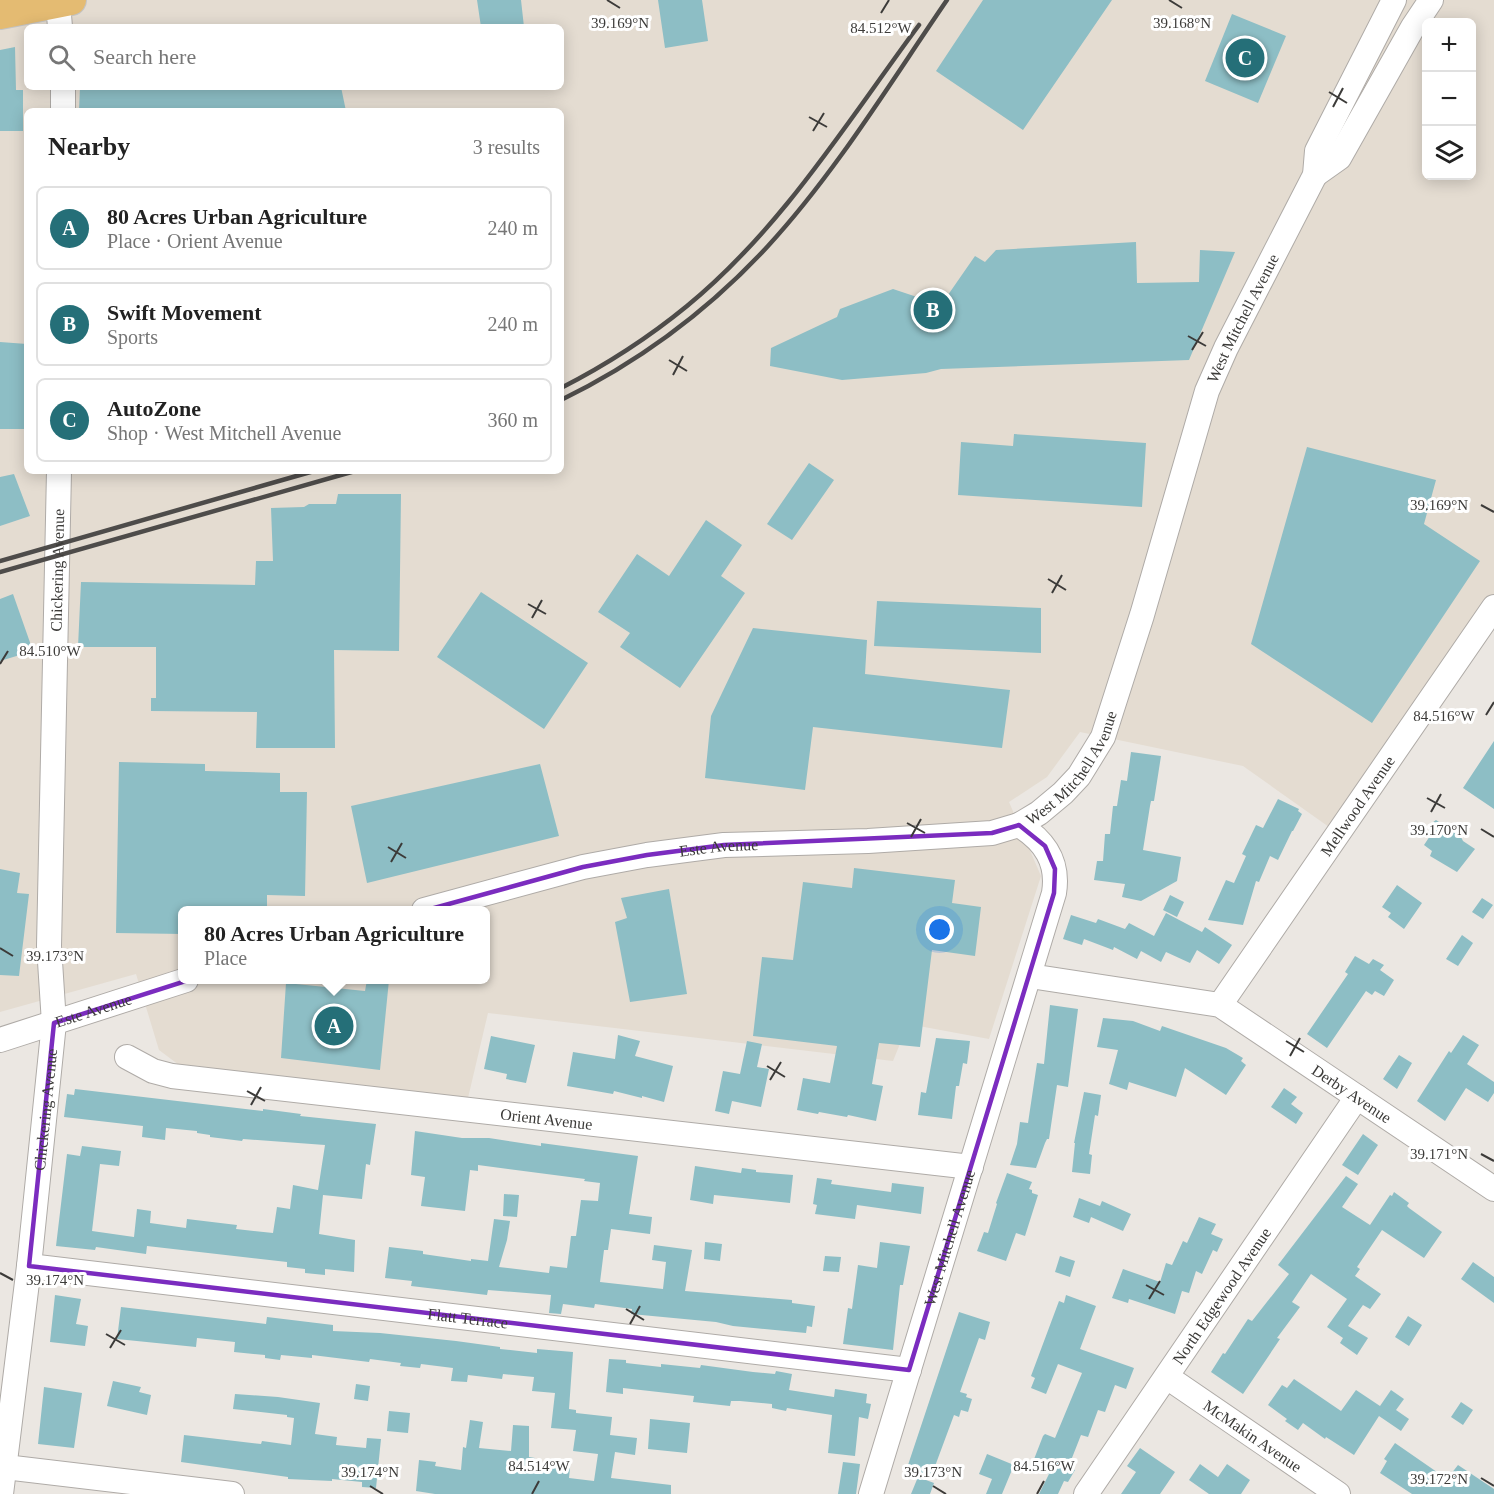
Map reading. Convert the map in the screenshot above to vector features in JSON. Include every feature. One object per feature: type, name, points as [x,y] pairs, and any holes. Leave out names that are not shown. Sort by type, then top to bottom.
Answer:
[{"type":"main road","points":[[0,14],[63,10]]},
{"type":"street","name":"West Mitchell Avenue","points":[[871,1494],[1054,894],[1055,869],[1045,846],[1034,834],[1019,825],[1039,813],[1063,793],[1078,776],[1103,737],[1142,615],[1207,391],[1226,348],[1315,175],[1317,151],[1394,0]]},
{"type":"street","name":"West Mitchell Avenue","points":[[1315,175],[1340,158],[1413,27],[1431,0]]},
{"type":"street","points":[[63,90],[63,108]]},
{"type":"street","name":"Chickering Avenue","points":[[2,1494],[54,1023],[50,946],[59,474]]},
{"type":"street","name":"Mellwood Avenue","points":[[1220,1005],[1494,607]]},
{"type":"street","name":"Este Avenue","points":[[439,906],[583,867],[647,855],[724,845],[868,841],[992,833],[1019,825]]},
{"type":"street","name":"Derby Avenue","points":[[1030,976],[1220,1005],[1494,1189]]},
{"type":"street","name":"Este Avenue","points":[[0,1040],[178,983]]},
{"type":"street","name":"Orient Avenue","points":[[127,1057],[153,1071],[172,1076],[971,1167]]},
{"type":"street","name":"North Edgewood Avenue","points":[[1086,1494],[1357,1096]]},
{"type":"street","name":"Flatt Terrace","points":[[28,1266],[909,1370]]},
{"type":"street","name":"McMakin Avenue","points":[[1167,1377],[1338,1494]]},
{"type":"street","points":[[5,1467],[232,1494]]},
{"type":"highlighted area","points":[[1019,825],[1045,846],[1055,869],[1054,893],[909,1370],[29,1266],[54,1023],[296,946],[583,867],[647,855],[724,845],[992,833]]},
{"type":"shaded area","points":[[0,0],[1494,0],[1494,607],[1329,827],[1243,766],[1080,732],[1047,777],[1009,802],[1041,876],[989,1039],[908,1024],[893,1061],[488,1013],[468,1098],[179,1065],[159,1050],[136,974],[0,1012]]},
{"type":"building","points":[[477,0],[521,0],[524,24],[481,24]]},
{"type":"building","points":[[658,0],[702,0],[708,41],[665,48]]},
{"type":"building","points":[[983,0],[1112,0],[1023,130],[936,71]]},
{"type":"building","points":[[1232,14],[1286,36],[1258,103],[1205,81]]},
{"type":"building","points":[[15,47],[16,90],[23,90],[23,131],[0,131],[0,50]]},
{"type":"building","points":[[80,90],[342,90],[345,108],[79,108]]},
{"type":"building","points":[[1136,242],[1137,283],[1199,282],[1200,250],[1235,252],[1189,360],[941,369],[926,373],[842,380],[770,366],[771,348],[837,317],[840,309],[893,289],[941,305],[975,256],[985,262],[996,250]]},
{"type":"building","points":[[0,342],[24,344],[24,429],[0,429]]},
{"type":"building","points":[[1014,434],[1146,443],[1142,507],[958,495],[961,442],[1013,446]]},
{"type":"building","points":[[1307,447],[1436,480],[1424,524],[1480,561],[1372,723],[1251,644]]},
{"type":"building","points":[[809,463],[834,480],[792,540],[767,524]]},
{"type":"building","points":[[14,474],[30,516],[0,526],[0,477]]},
{"type":"building","points":[[338,494],[401,494],[399,651],[334,650],[335,748],[256,748],[257,712],[151,711],[151,698],[156,698],[156,647],[78,647],[81,582],[255,585],[256,561],[273,561],[271,508],[336,504]]},
{"type":"building","points":[[706,520],[742,545],[721,576],[745,593],[680,688],[620,647],[630,633],[598,612],[637,554],[669,576]]},
{"type":"building","points":[[481,592],[588,663],[544,729],[437,657]]},
{"type":"building","points":[[13,594],[33,651],[0,661],[0,599]]},
{"type":"building","points":[[877,601],[1041,608],[1041,653],[874,646]]},
{"type":"building","points":[[753,628],[867,640],[865,674],[1010,690],[1002,748],[813,727],[805,790],[705,778],[711,716]]},
{"type":"building","points":[[1494,741],[1494,809],[1463,788]]},
{"type":"building","points":[[1131,752],[1161,756],[1143,850],[1181,857],[1177,881],[1141,901],[1122,897],[1125,884],[1094,880],[1097,861],[1103,861],[1105,834],[1110,834],[1113,806],[1117,806],[1121,780],[1127,781]]},
{"type":"building","points":[[119,762],[205,764],[205,771],[280,773],[280,792],[307,792],[305,896],[267,895],[267,906],[178,906],[178,934],[116,933]]},
{"type":"building","points":[[540,764],[559,836],[367,883],[351,806]]},
{"type":"building","points":[[1278,799],[1299,809],[1298,811],[1302,814],[1278,860],[1270,856],[1259,882],[1256,881],[1243,925],[1208,920],[1226,880],[1234,883],[1246,856],[1242,854],[1256,825],[1263,828]]},
{"type":"building","points":[[1436,820],[1475,849],[1457,872],[1430,856],[1432,851],[1424,845],[1430,836],[1429,825]]},
{"type":"building","points":[[854,868],[955,880],[952,903],[981,907],[975,956],[932,950],[920,1047],[879,1043],[872,1084],[883,1086],[876,1121],[848,1115],[847,1117],[797,1110],[803,1078],[830,1083],[837,1046],[753,1036],[762,957],[793,960],[803,882],[852,888]]},
{"type":"building","points":[[0,869],[20,873],[17,893],[29,894],[19,976],[0,975]]},
{"type":"building","points":[[1397,885],[1422,903],[1404,929],[1388,917],[1391,913],[1382,907]]},
{"type":"building","points":[[669,889],[687,994],[630,1002],[615,922],[627,918],[621,898]]},
{"type":"building","points":[[1170,895],[1184,902],[1177,917],[1163,910]]},
{"type":"building","points":[[1482,898],[1493,905],[1483,919],[1472,912]]},
{"type":"building","points":[[1166,913],[1202,932],[1205,927],[1232,945],[1219,964],[1197,950],[1190,963],[1166,952],[1161,962],[1141,951],[1137,959],[1114,947],[1113,950],[1084,939],[1082,945],[1063,939],[1071,915],[1096,923],[1098,919],[1125,929],[1129,923],[1154,936]]},
{"type":"building","points":[[1462,935],[1473,943],[1458,966],[1446,959]]},
{"type":"building","points":[[1355,956],[1369,964],[1373,959],[1384,965],[1380,970],[1394,980],[1384,996],[1375,991],[1372,995],[1366,991],[1327,1048],[1307,1034],[1348,974],[1345,972]]},
{"type":"building","points":[[286,984],[365,991],[366,984],[389,984],[380,1070],[281,1058]]},
{"type":"building","points":[[1050,1005],[1078,1009],[1068,1087],[1057,1085],[1049,1139],[1045,1143],[1036,1168],[1010,1165],[1017,1144],[1020,1122],[1028,1123],[1037,1063],[1044,1064]]},
{"type":"building","points":[[1103,1018],[1133,1021],[1160,1031],[1162,1026],[1226,1048],[1243,1058],[1241,1061],[1246,1065],[1226,1095],[1185,1068],[1176,1097],[1129,1082],[1127,1090],[1109,1084],[1118,1050],[1097,1047]]},
{"type":"building","points":[[618,1035],[640,1041],[635,1056],[673,1066],[664,1102],[614,1091],[613,1094],[567,1086],[573,1052],[615,1059]]},
{"type":"building","points":[[1463,1035],[1479,1045],[1467,1064],[1494,1082],[1494,1093],[1488,1102],[1466,1088],[1445,1121],[1417,1101],[1449,1051],[1451,1053]]},
{"type":"building","points":[[491,1036],[535,1045],[526,1083],[506,1079],[507,1074],[484,1069]]},
{"type":"building","points":[[936,1038],[970,1041],[967,1064],[963,1063],[959,1086],[956,1086],[952,1119],[918,1115],[921,1092],[926,1093]]},
{"type":"building","points":[[747,1041],[762,1044],[757,1067],[769,1069],[761,1107],[732,1101],[729,1114],[715,1111],[723,1071],[740,1074]]},
{"type":"building","points":[[1399,1055],[1412,1063],[1397,1089],[1383,1079]]},
{"type":"building","points":[[1284,1088],[1297,1097],[1291,1104],[1303,1113],[1296,1124],[1271,1107]]},
{"type":"building","points":[[75,1089],[263,1111],[263,1109],[301,1114],[300,1116],[376,1124],[370,1165],[366,1164],[362,1199],[323,1195],[319,1234],[355,1240],[354,1272],[325,1269],[325,1275],[305,1273],[305,1269],[287,1267],[287,1262],[147,1246],[146,1254],[96,1247],[95,1250],[56,1246],[67,1154],[80,1156],[82,1146],[121,1151],[119,1166],[100,1164],[92,1231],[134,1237],[137,1209],[151,1211],[150,1223],[186,1228],[187,1219],[237,1225],[236,1229],[273,1233],[277,1207],[290,1209],[293,1185],[318,1190],[325,1145],[243,1139],[242,1141],[210,1137],[210,1135],[197,1133],[197,1131],[166,1128],[165,1140],[142,1137],[143,1126],[64,1117],[67,1094],[74,1095]]},
{"type":"building","points":[[1084,1092],[1101,1095],[1098,1116],[1095,1115],[1089,1154],[1092,1155],[1090,1174],[1072,1172],[1074,1143]]},
{"type":"building","points":[[415,1131],[541,1146],[541,1143],[638,1156],[629,1214],[652,1217],[650,1234],[611,1229],[608,1250],[604,1250],[600,1282],[663,1289],[666,1262],[652,1260],[654,1245],[692,1250],[685,1291],[792,1300],[792,1303],[815,1306],[812,1327],[807,1326],[806,1333],[733,1326],[716,1322],[631,1314],[632,1309],[595,1304],[594,1308],[563,1304],[561,1314],[549,1313],[551,1295],[488,1290],[487,1295],[411,1286],[412,1281],[385,1278],[389,1247],[471,1261],[471,1259],[488,1261],[494,1219],[510,1221],[499,1267],[549,1273],[550,1266],[567,1268],[571,1236],[576,1236],[581,1200],[598,1201],[600,1183],[478,1165],[478,1171],[470,1170],[465,1211],[421,1206],[425,1177],[411,1175]]},
{"type":"building","points":[[1363,1134],[1378,1145],[1358,1175],[1342,1165]]},
{"type":"building","points":[[695,1166],[741,1173],[742,1168],[756,1170],[756,1172],[793,1175],[790,1203],[714,1195],[713,1204],[690,1200]]},
{"type":"building","points":[[1007,1173],[1032,1182],[1029,1189],[1038,1195],[1025,1236],[1016,1233],[1006,1261],[977,1251],[984,1232],[988,1233]]},
{"type":"building","points":[[1346,1176],[1358,1184],[1342,1207],[1370,1225],[1394,1192],[1409,1203],[1407,1206],[1409,1208],[1442,1232],[1424,1258],[1382,1230],[1357,1267],[1360,1269],[1355,1276],[1381,1294],[1370,1309],[1363,1305],[1348,1326],[1368,1338],[1357,1355],[1340,1343],[1343,1338],[1327,1327],[1347,1299],[1311,1274],[1292,1302],[1300,1307],[1277,1338],[1280,1339],[1243,1394],[1211,1372],[1248,1319],[1252,1321],[1289,1274],[1278,1265]]},
{"type":"building","points":[[817,1178],[832,1180],[831,1184],[891,1192],[892,1183],[924,1187],[921,1214],[857,1205],[855,1219],[815,1214],[817,1205],[813,1204]]},
{"type":"building","points":[[504,1194],[519,1195],[517,1217],[503,1216]]},
{"type":"building","points":[[1079,1198],[1100,1206],[1102,1201],[1131,1214],[1123,1231],[1091,1217],[1089,1223],[1073,1217]]},
{"type":"building","points":[[1199,1217],[1216,1224],[1211,1234],[1223,1239],[1217,1252],[1213,1250],[1202,1274],[1196,1271],[1189,1293],[1182,1291],[1175,1314],[1129,1299],[1128,1303],[1112,1298],[1123,1269],[1160,1282],[1166,1263],[1172,1265],[1183,1241],[1187,1243]]},
{"type":"building","points":[[705,1242],[722,1244],[720,1261],[704,1259]]},
{"type":"building","points":[[880,1242],[910,1246],[903,1285],[900,1285],[893,1350],[843,1344],[848,1308],[852,1309],[858,1265],[877,1268]]},
{"type":"building","points":[[825,1256],[841,1257],[839,1272],[823,1271]]},
{"type":"building","points":[[1060,1256],[1075,1261],[1070,1277],[1055,1272]]},
{"type":"building","points":[[1473,1262],[1494,1277],[1494,1303],[1461,1279]]},
{"type":"building","points":[[55,1295],[81,1299],[76,1324],[88,1326],[85,1346],[50,1342]]},
{"type":"building","points":[[1066,1295],[1096,1306],[1080,1349],[1134,1368],[1126,1389],[1115,1385],[1105,1412],[1098,1410],[1088,1437],[1081,1435],[1068,1468],[1075,1470],[1068,1482],[1064,1481],[1058,1494],[1039,1494],[1049,1474],[1031,1467],[1043,1436],[1045,1434],[1055,1438],[1082,1373],[1058,1364],[1046,1394],[1031,1388],[1035,1378],[1031,1376],[1059,1301],[1064,1303]]},
{"type":"building","points":[[121,1307],[266,1324],[267,1317],[333,1325],[333,1331],[380,1333],[456,1341],[537,1353],[537,1349],[573,1352],[569,1409],[576,1410],[576,1413],[612,1417],[610,1435],[637,1438],[635,1455],[615,1452],[611,1478],[671,1485],[671,1494],[435,1494],[416,1491],[419,1460],[436,1462],[435,1466],[461,1470],[463,1447],[466,1448],[470,1420],[483,1422],[479,1448],[511,1451],[513,1425],[529,1426],[529,1457],[535,1458],[534,1463],[570,1468],[569,1478],[594,1481],[598,1454],[573,1451],[576,1430],[551,1428],[555,1393],[532,1391],[534,1377],[503,1374],[502,1379],[468,1375],[467,1382],[451,1381],[453,1368],[421,1364],[420,1368],[370,1359],[369,1362],[312,1355],[312,1358],[281,1355],[280,1360],[265,1358],[265,1355],[234,1352],[235,1342],[197,1338],[196,1347],[117,1339]]},
{"type":"building","points":[[959,1312],[990,1322],[985,1340],[979,1338],[960,1392],[972,1399],[968,1412],[961,1410],[959,1417],[954,1415],[931,1477],[907,1468]]},
{"type":"building","points":[[1408,1316],[1422,1325],[1409,1346],[1395,1337]]},
{"type":"building","points":[[609,1359],[661,1367],[661,1364],[700,1368],[701,1365],[753,1372],[775,1374],[776,1371],[792,1374],[789,1390],[834,1397],[835,1389],[867,1394],[866,1403],[871,1404],[868,1419],[859,1417],[855,1456],[828,1453],[832,1415],[787,1408],[786,1411],[772,1408],[772,1404],[740,1401],[731,1401],[730,1406],[693,1402],[694,1396],[623,1388],[623,1394],[606,1392]]},
{"type":"building","points":[[1294,1379],[1341,1411],[1356,1390],[1380,1406],[1391,1390],[1404,1399],[1396,1410],[1409,1419],[1401,1431],[1379,1416],[1354,1455],[1326,1437],[1325,1439],[1303,1423],[1298,1430],[1268,1405],[1282,1385],[1287,1388]]},
{"type":"building","points":[[113,1381],[141,1387],[139,1392],[151,1395],[147,1415],[107,1406]]},
{"type":"building","points":[[356,1384],[370,1386],[368,1401],[354,1399]]},
{"type":"building","points":[[44,1387],[82,1393],[74,1448],[38,1444]]},
{"type":"building","points":[[235,1394],[320,1403],[315,1434],[337,1437],[336,1445],[366,1448],[367,1438],[381,1439],[376,1488],[362,1487],[362,1482],[288,1479],[288,1477],[181,1462],[184,1435],[291,1445],[294,1418],[287,1417],[287,1415],[233,1409]]},
{"type":"building","points":[[1461,1402],[1473,1410],[1463,1425],[1451,1417]]},
{"type":"building","points":[[389,1411],[410,1413],[408,1433],[387,1431]]},
{"type":"building","points":[[650,1419],[690,1423],[687,1453],[648,1449]]},
{"type":"building","points":[[1395,1443],[1447,1479],[1458,1465],[1494,1489],[1494,1494],[1412,1494],[1380,1473],[1387,1461],[1384,1459]]},
{"type":"building","points":[[1140,1448],[1175,1472],[1160,1494],[1121,1494],[1136,1472],[1127,1466]]},
{"type":"building","points":[[987,1454],[1014,1465],[1002,1494],[986,1494],[992,1479],[979,1474]]},
{"type":"building","points":[[843,1462],[860,1464],[856,1494],[838,1494]]},
{"type":"building","points":[[1200,1464],[1218,1477],[1227,1464],[1250,1480],[1241,1494],[1209,1494],[1189,1480]]},
{"type":"building","points":[[918,1477],[934,1483],[930,1494],[911,1494]]},
{"type":"railway","points":[[564,398],[618,369],[672,333],[722,292],[768,246],[793,218],[839,158],[947,0]]},
{"type":"railway","points":[[564,386],[642,340],[687,306],[721,276],[753,243],[812,173],[919,25]]},
{"type":"railway","points":[[0,561],[304,474]]},
{"type":"railway","points":[[0,572],[344,474]]},
{"type":"place","name":"AutoZone","points":[[1245,58]]},
{"type":"place","name":"Swift Movement","points":[[933,310]]},
{"type":"place","name":"80 Acres Urban Agriculture","points":[[334,1026]]}]
